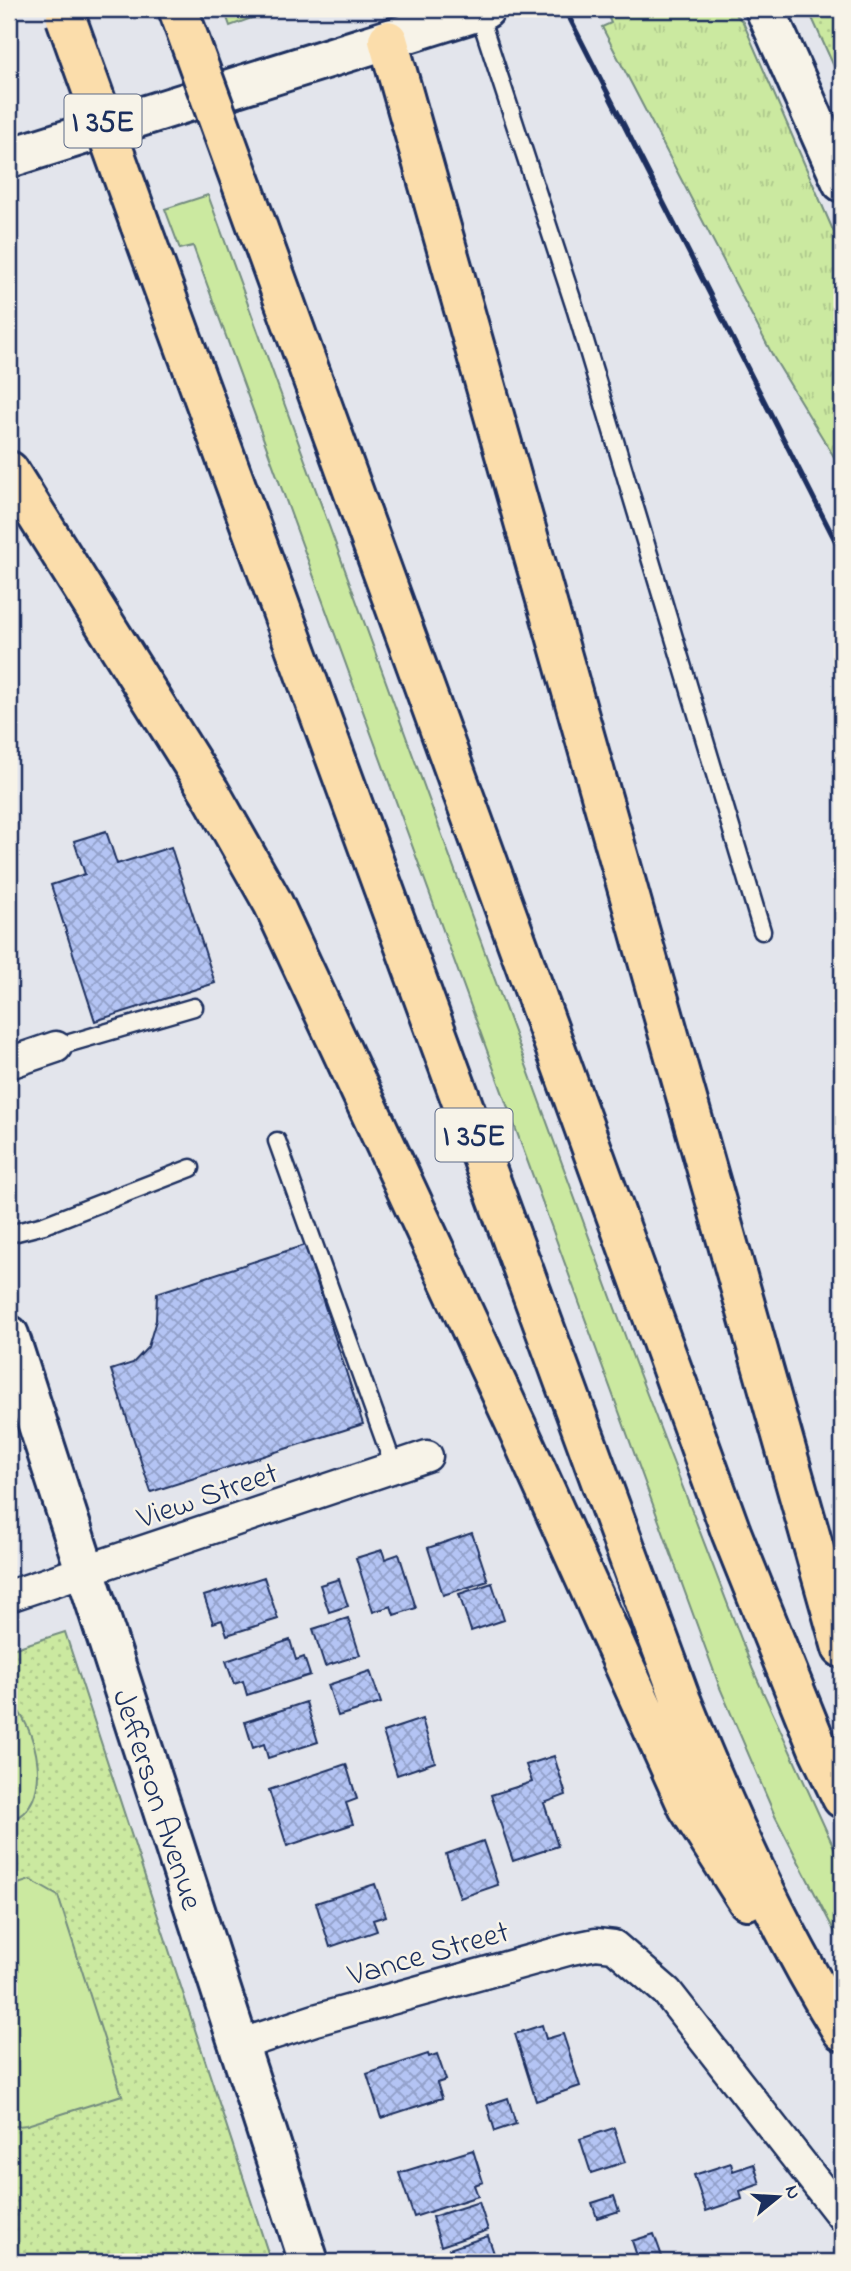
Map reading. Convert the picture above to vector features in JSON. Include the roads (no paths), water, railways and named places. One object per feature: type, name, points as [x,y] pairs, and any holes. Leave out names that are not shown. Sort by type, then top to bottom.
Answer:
[{"type":"highway","points":[[178,9],[731,1532],[818,1748],[842,1798]]},
{"type":"highway","name":"I 35E","points":[[64,13],[681,1700],[721,1798],[775,1912],[842,2031]]},
{"type":"highway","points":[[388,40],[842,1648]]},
{"type":"highway","points":[[9,471],[210,792],[273,903],[510,1412],[688,1807],[775,1945],[842,2039]]},
{"type":"street","points":[[765,9],[842,181]]},
{"type":"street","points":[[9,158],[482,10]]},
{"type":"street","points":[[9,1063],[55,1047]]},
{"type":"street","name":"Jefferson Avenue","points":[[9,1335],[309,2262]]},
{"type":"street","name":"View Street","points":[[9,1596],[427,1456]]},
{"type":"street","name":"Vance Street","points":[[239,2045],[315,2020],[571,1949],[596,1944],[614,1946],[667,1992],[842,2216]]},
{"type":"lane","points":[[482,10],[576,311],[762,931]]},
{"type":"lane","points":[[55,1047],[194,1007]]},
{"type":"lane","points":[[276,1141],[394,1467]]},
{"type":"lane","points":[[9,1234],[44,1225],[191,1168]]},
{"type":"railway","points":[[565,9],[842,554]]}]
